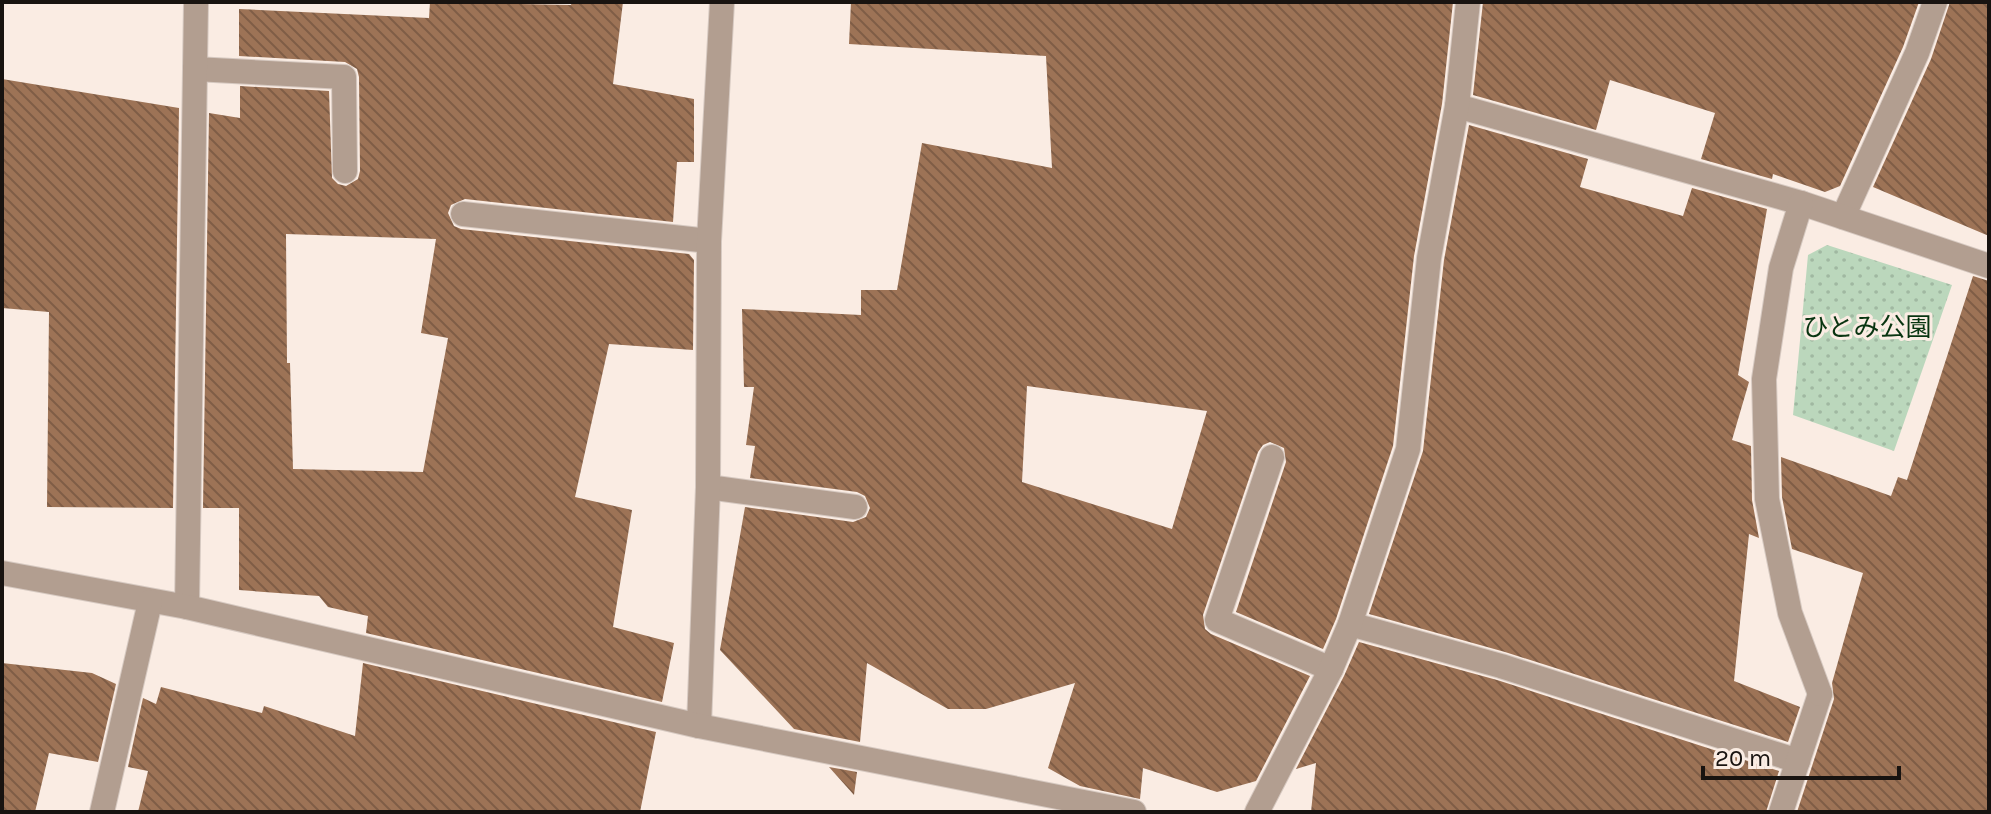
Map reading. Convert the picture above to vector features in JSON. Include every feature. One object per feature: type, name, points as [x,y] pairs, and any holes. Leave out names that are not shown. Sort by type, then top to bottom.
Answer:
[{"type":"street","points":[[187,607],[196,2]]},
{"type":"street","points":[[699,726],[708,487],[709,241],[722,2]]},
{"type":"street","points":[[1257,812],[1331,669],[1350,624],[1408,449],[1429,258],[1457,106],[1468,2]]},
{"type":"street","points":[[1843,217],[1917,53],[1935,2]]},
{"type":"street","points":[[195,69],[344,77],[345,171]]},
{"type":"street","points":[[1457,106],[1801,203],[1989,266]]},
{"type":"street","points":[[1781,812],[1820,694],[1790,613],[1767,499],[1764,379],[1781,268],[1801,203]]},
{"type":"street","points":[[463,214],[709,241]]},
{"type":"street","points":[[1272,457],[1217,620],[1331,669]]},
{"type":"street","points":[[708,487],[855,507]]},
{"type":"street","points":[[2,573],[187,607],[699,726],[1134,812]]},
{"type":"street","points":[[102,812],[150,602]]},
{"type":"street","points":[[1350,624],[1501,666],[1798,761]]},
{"type":"green space","name":"ひとみ公園","points":[[1827,245],[1952,285],[1894,451],[1793,415],[1808,255]]},
{"type":"building","points":[[430,2],[571,5],[572,2],[623,2],[613,84],[694,99],[694,162],[677,162],[673,222],[465,199],[451,205],[448,213],[454,226],[461,229],[689,254],[694,260],[693,350],[609,344],[575,497],[632,510],[613,627],[674,643],[662,702],[366,633],[368,616],[328,607],[319,596],[239,590],[239,508],[203,508],[209,113],[240,118],[240,86],[329,91],[332,178],[346,186],[358,179],[360,171],[357,69],[345,62],[239,56],[239,9],[429,18]],"holes":[[[286,234],[436,239],[421,333],[448,338],[423,472],[293,469],[290,363],[287,363]]]},
{"type":"building","points":[[851,2],[1453,2],[1442,104],[1414,256],[1393,446],[1336,619],[1323,649],[1236,612],[1286,462],[1284,448],[1270,442],[1258,452],[1203,615],[1205,629],[1211,634],[1310,676],[1256,781],[1217,792],[1143,768],[1140,799],[1080,786],[1048,768],[1075,683],[986,709],[948,709],[867,663],[860,742],[794,729],[720,650],[745,507],[853,522],[866,517],[870,508],[865,496],[857,492],[750,478],[755,446],[746,445],[754,387],[744,387],[742,309],[861,315],[861,290],[897,290],[922,143],[1052,168],[1046,56],[849,44]],"holes":[[[1027,386],[1207,411],[1172,529],[1022,482]]]},
{"type":"building","points":[[1483,2],[1919,2],[1903,47],[1840,186],[1825,192],[1773,174],[1772,179],[1701,159],[1715,113],[1610,80],[1596,130],[1473,95]]},
{"type":"building","points":[[1950,2],[1989,2],[1989,236],[1873,187],[1931,59]]},
{"type":"building","points":[[2,79],[179,108],[173,508],[47,507],[49,312],[2,308]]},
{"type":"building","points":[[1469,125],[1588,159],[1580,187],[1683,216],[1692,188],[1767,209],[1738,375],[1749,382],[1732,440],[1751,446],[1752,500],[1759,538],[1749,534],[1734,681],[1800,707],[1788,742],[1505,652],[1369,614],[1423,451],[1444,260]]},
{"type":"building","points":[[1973,276],[1989,281],[1989,812],[1797,812],[1834,699],[1832,683],[1863,573],[1792,549],[1782,497],[1781,457],[1891,496],[1898,477],[1907,480]]},
{"type":"building","points":[[1359,642],[1497,680],[1779,771],[1766,812],[1311,812],[1316,763],[1296,769]]},
{"type":"building","points":[[2,663],[92,673],[116,684],[98,762],[49,753],[35,812],[2,812]]},
{"type":"building","points":[[363,663],[656,732],[640,812],[138,812],[148,771],[128,767],[143,698],[156,704],[161,687],[262,713],[264,706],[355,736]]},
{"type":"building","points":[[829,767],[857,772],[854,795]]}]
